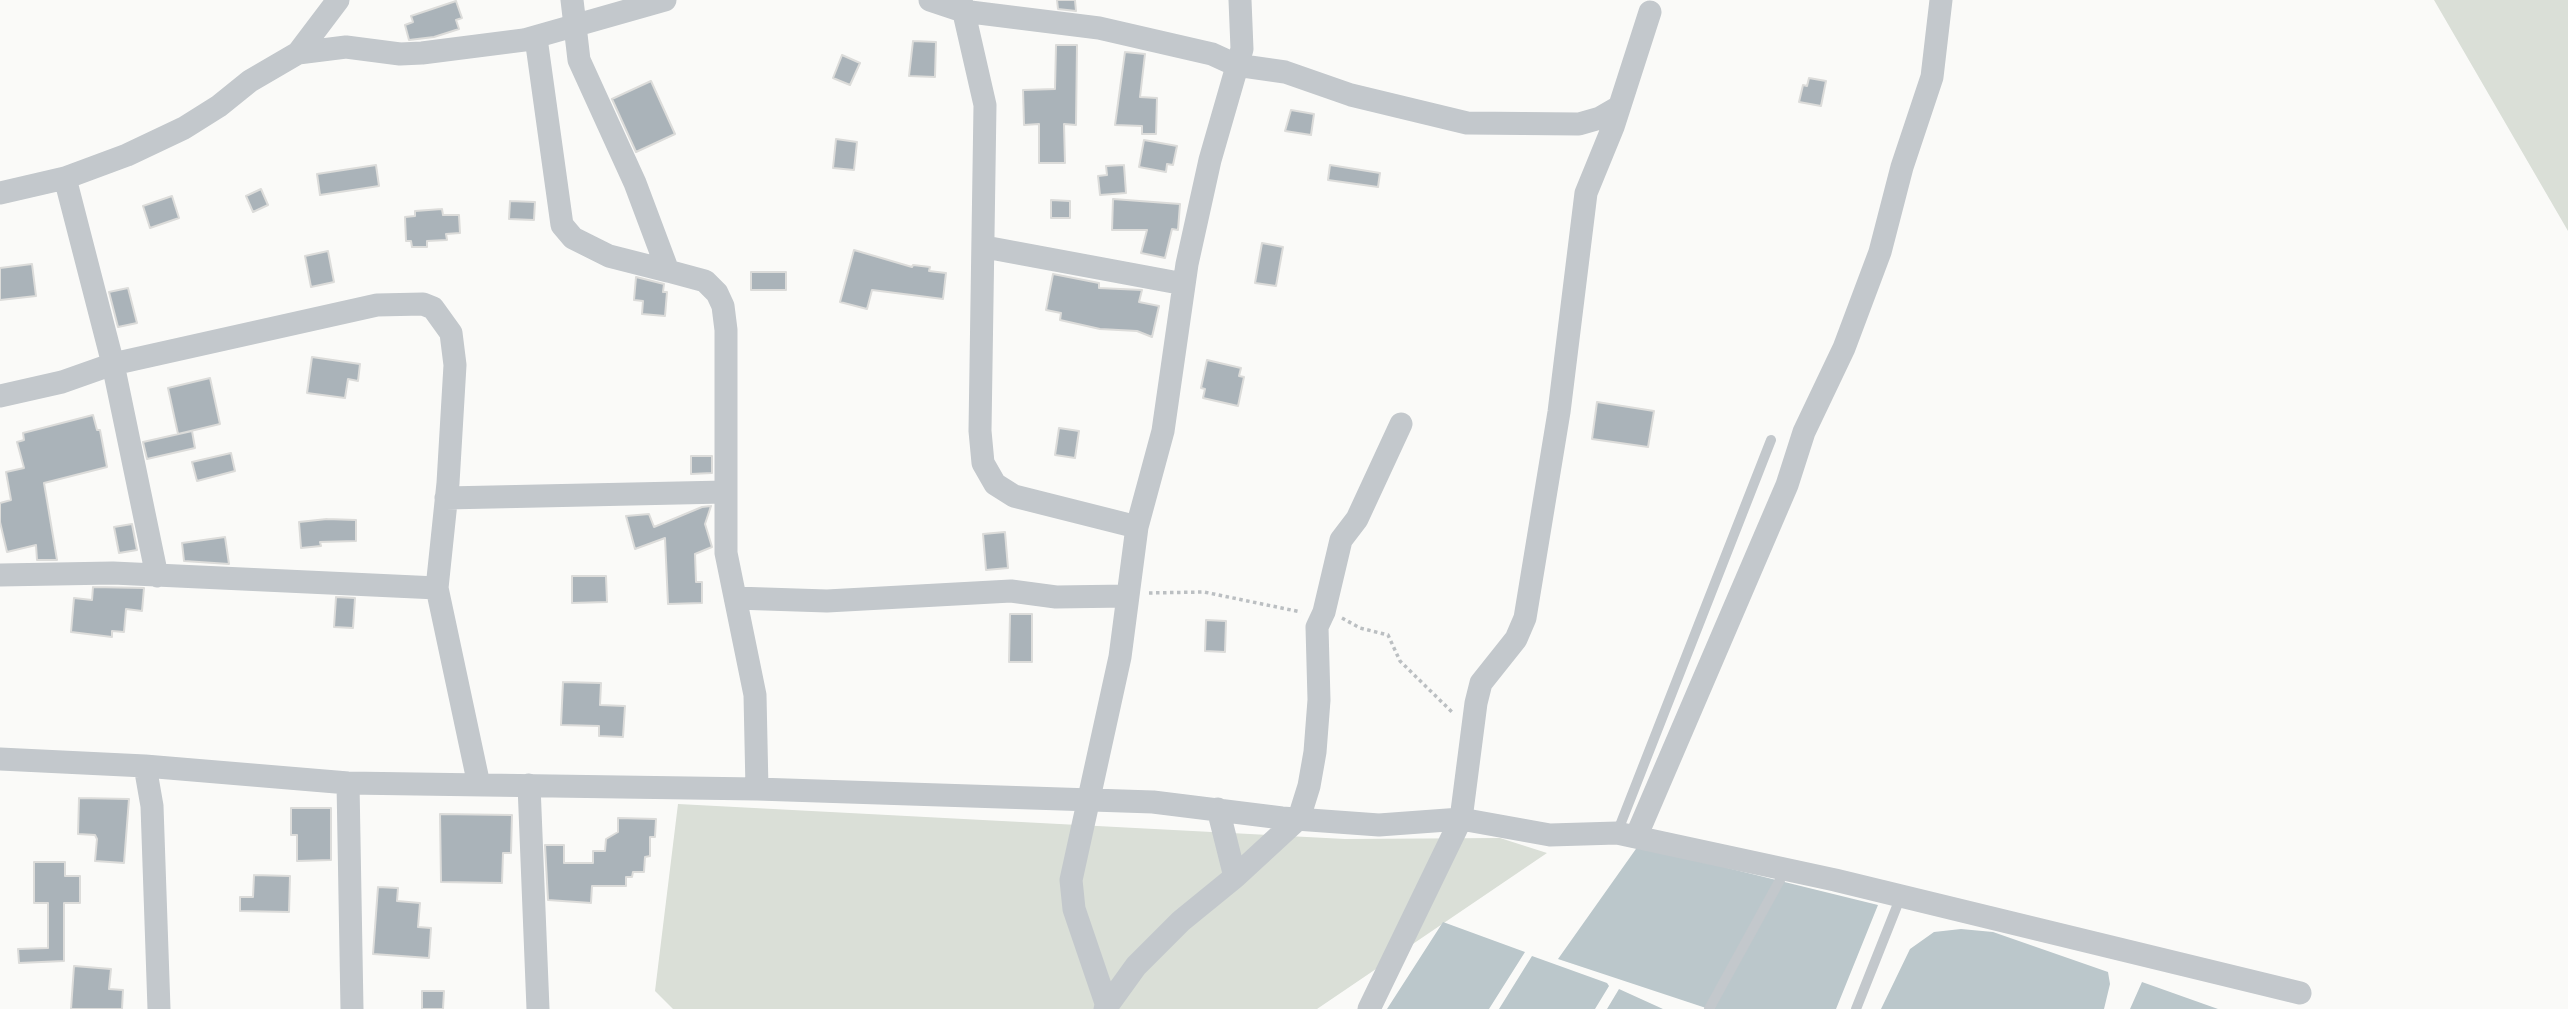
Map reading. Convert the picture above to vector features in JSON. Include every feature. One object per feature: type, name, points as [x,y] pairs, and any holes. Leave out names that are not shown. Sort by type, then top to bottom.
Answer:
[{"type":"street","points":[[0,193],[65,178],[127,155],[184,128],[219,106],[250,81],[298,53],[338,0]]},
{"type":"street","points":[[572,0],[579,60],[635,183],[668,271]]},
{"type":"street","points":[[298,53],[345,47],[400,54],[422,53],[536,38],[665,0]]},
{"type":"street","points":[[930,0],[1099,28],[1212,54],[1236,65],[1285,72],[1351,95],[1467,123],[1579,124],[1600,118],[1619,107]]},
{"type":"street","points":[[1106,1008],[1071,893],[1071,880],[1120,657],[1137,527],[1163,431],[1184,284],[1210,160],[1242,49],[1240,0]]},
{"type":"street","points":[[1627,835],[1787,485],[1804,432],[1844,348],[1880,253],[1902,167],[1932,77],[1941,0]]},
{"type":"street","points":[[969,5],[970,29],[985,105],[985,247],[980,430],[983,463],[995,484],[1014,496],[1137,527]]},
{"type":"street","points":[[1369,1009],[1461,819],[1481,683],[1516,639],[1525,618],[1559,412],[1586,193],[1619,107],[1650,12]]},
{"type":"street","points":[[536,38],[562,225],[573,238],[609,256],[705,281],[717,293],[723,306],[726,330],[726,553],[755,695],[757,789]]},
{"type":"street","points":[[65,178],[113,364],[157,576]]},
{"type":"street","points":[[985,247],[1184,284]]},
{"type":"street","points":[[0,396],[62,382],[113,364],[377,305],[424,304],[433,308],[451,333],[455,365],[438,588],[479,785]]},
{"type":"street","points":[[1106,1008],[1136,966],[1181,921],[1235,877],[1299,818],[1309,786],[1315,752],[1319,700],[1317,627],[1324,612],[1341,540],[1357,519],[1401,424]]},
{"type":"street","points":[[446,498],[725,492]]},
{"type":"street","points":[[0,575],[113,573],[438,588]]},
{"type":"street","points":[[735,598],[827,601],[1011,591],[1056,597],[1126,596]]},
{"type":"street","points":[[0,759],[145,766],[348,783],[757,789],[1153,802],[1282,818],[1379,825],[1461,819],[1550,835],[1627,835],[1786,869],[2300,993]]},
{"type":"street","points":[[145,766],[152,806],[159,1009]]},
{"type":"street","points":[[348,783],[352,1009]]},
{"type":"street","points":[[529,785],[538,1009]]},
{"type":"street","points":[[1217,809],[1235,877]]},
{"type":"lane","points":[[1627,835],[1771,440]]},
{"type":"lane","points":[[1709,1009],[1786,869]]},
{"type":"lane","points":[[1856,1009],[1901,896]]},
{"type":"shaded area","points":[[2434,0],[2568,0],[2568,231]]},
{"type":"shaded area","points":[[678,804],[1345,839],[1500,838],[1547,853],[1317,1009],[673,1009],[655,991]]},
{"type":"shaded area","points":[[1638,846],[1878,905],[1836,1009],[1709,1009],[1558,959]]},
{"type":"shaded area","points":[[1443,922],[1525,952],[1489,1009],[1387,1009]]},
{"type":"shaded area","points":[[1961,929],[1993,932],[2108,972],[2110,984],[2104,1009],[1881,1009],[1910,949],[1934,932]]},
{"type":"shaded area","points":[[1532,956],[1609,986],[1595,1009],[1499,1009]]},
{"type":"shaded area","points":[[2142,982],[2218,1009],[2130,1009]]},
{"type":"shaded area","points":[[1619,989],[1663,1009],[1607,1009]]},
{"type":"building","points":[[1057,0],[1075,0],[1076,11],[1058,9]]},
{"type":"building","points":[[456,1],[462,18],[456,20],[459,29],[434,37],[409,40],[405,25],[413,22],[411,16]]},
{"type":"building","points":[[913,41],[936,42],[935,77],[909,76]]},
{"type":"building","points":[[1056,45],[1077,45],[1076,125],[1064,124],[1065,163],[1039,163],[1039,124],[1024,125],[1023,90],[1055,89]]},
{"type":"building","points":[[1125,52],[1145,54],[1140,97],[1157,98],[1156,134],[1142,134],[1142,126],[1115,125]]},
{"type":"building","points":[[842,55],[860,63],[850,85],[833,78]]},
{"type":"building","points":[[1809,78],[1826,81],[1821,106],[1799,102],[1803,85],[1807,86]]},
{"type":"building","points":[[651,81],[675,134],[636,152],[612,99]]},
{"type":"building","points":[[1291,110],[1314,114],[1311,135],[1285,131]]},
{"type":"building","points":[[836,139],[857,142],[854,170],[833,168]]},
{"type":"building","points":[[1144,140],[1177,146],[1173,165],[1167,164],[1166,172],[1139,167]]},
{"type":"building","points":[[376,165],[379,186],[320,195],[317,174]]},
{"type":"building","points":[[1124,165],[1126,193],[1100,195],[1098,176],[1107,175],[1106,166]]},
{"type":"building","points":[[1330,165],[1380,173],[1378,187],[1328,180]]},
{"type":"building","points":[[261,189],[268,205],[253,212],[246,196]]},
{"type":"building","points":[[172,196],[179,218],[150,228],[143,206]]},
{"type":"building","points":[[1113,199],[1180,204],[1178,230],[1172,229],[1165,258],[1141,253],[1147,230],[1112,230]]},
{"type":"building","points":[[1051,200],[1070,201],[1070,218],[1051,218]]},
{"type":"building","points":[[510,201],[535,202],[534,220],[509,219]]},
{"type":"building","points":[[442,209],[443,215],[459,215],[460,233],[446,234],[447,240],[427,241],[427,247],[412,247],[411,241],[406,241],[405,217],[415,216],[415,211]]},
{"type":"building","points":[[1262,243],[1283,247],[1276,286],[1255,283]]},
{"type":"building","points":[[854,250],[912,267],[930,267],[929,271],[946,273],[943,299],[872,290],[867,309],[840,302]]},
{"type":"building","points":[[328,251],[334,282],[311,287],[305,256]]},
{"type":"building","points":[[32,264],[36,296],[0,300],[0,268]]},
{"type":"building","points":[[751,272],[786,272],[786,290],[751,290]]},
{"type":"building","points":[[1053,274],[1099,283],[1099,288],[1142,290],[1139,302],[1159,306],[1152,337],[1137,331],[1100,329],[1060,320],[1061,313],[1046,310]]},
{"type":"building","points":[[636,277],[664,284],[663,292],[667,292],[665,316],[642,314],[643,301],[634,300]]},
{"type":"building","points":[[128,288],[137,323],[118,327],[109,292]]},
{"type":"building","points":[[312,357],[360,364],[358,381],[348,379],[345,398],[307,393]]},
{"type":"building","points":[[1207,360],[1241,368],[1239,376],[1244,377],[1238,406],[1203,398],[1205,389],[1201,388]]},
{"type":"building","points":[[210,378],[220,424],[178,434],[168,388]]},
{"type":"building","points":[[1597,402],[1654,411],[1648,447],[1592,439]]},
{"type":"building","points":[[93,415],[97,430],[100,430],[107,467],[44,483],[57,560],[37,560],[36,545],[7,552],[0,522],[0,503],[11,500],[6,472],[24,468],[17,442],[24,440],[23,433]]},
{"type":"building","points":[[1059,428],[1079,431],[1075,458],[1055,455]]},
{"type":"building","points":[[192,431],[195,448],[147,459],[143,442]]},
{"type":"building","points":[[231,453],[235,471],[197,481],[192,462]]},
{"type":"building","points":[[691,456],[712,456],[712,473],[691,474]]},
{"type":"building","points":[[711,506],[705,524],[712,547],[695,554],[696,582],[702,582],[702,603],[668,604],[665,538],[635,549],[626,516],[649,514],[654,527],[702,507]]},
{"type":"building","points":[[356,520],[356,541],[320,542],[321,546],[301,548],[299,522]]},
{"type":"building","points":[[132,524],[137,550],[119,553],[114,527]]},
{"type":"building","points":[[1005,532],[1008,568],[986,570],[983,534]]},
{"type":"building","points":[[225,537],[229,564],[184,561],[182,543]]},
{"type":"building","points":[[572,576],[606,576],[607,602],[572,603]]},
{"type":"building","points":[[93,587],[144,588],[142,611],[126,609],[124,632],[112,631],[112,637],[71,632],[74,598],[92,600]]},
{"type":"building","points":[[336,597],[355,598],[353,628],[334,627]]},
{"type":"building","points":[[1010,614],[1032,614],[1032,662],[1009,662]]},
{"type":"building","points":[[1206,620],[1226,621],[1225,652],[1205,651]]},
{"type":"building","points":[[563,682],[601,683],[600,705],[625,706],[623,737],[599,736],[599,726],[561,725]]},
{"type":"building","points":[[79,798],[129,799],[124,863],[95,861],[95,835],[78,834]]},
{"type":"building","points":[[291,808],[331,808],[331,860],[297,861],[297,835],[291,835]]},
{"type":"building","points":[[440,814],[512,815],[511,853],[503,853],[502,883],[441,882]]},
{"type":"building","points":[[618,818],[656,819],[655,837],[650,837],[650,856],[645,857],[644,872],[633,872],[632,877],[626,877],[626,886],[592,886],[591,903],[548,900],[545,845],[564,845],[564,863],[593,863],[593,851],[605,851],[606,839],[618,832]]},
{"type":"building","points":[[34,862],[65,862],[65,876],[80,876],[80,903],[64,903],[64,961],[19,963],[18,949],[48,948],[48,903],[34,903]]},
{"type":"building","points":[[254,875],[290,876],[289,912],[240,911],[240,897],[253,897]]},
{"type":"building","points":[[378,887],[398,888],[397,901],[420,903],[418,927],[431,928],[429,958],[373,954]]},
{"type":"building","points":[[74,966],[111,969],[109,989],[123,990],[122,1009],[71,1009]]},
{"type":"building","points":[[422,991],[444,991],[443,1009],[422,1009]]}]
